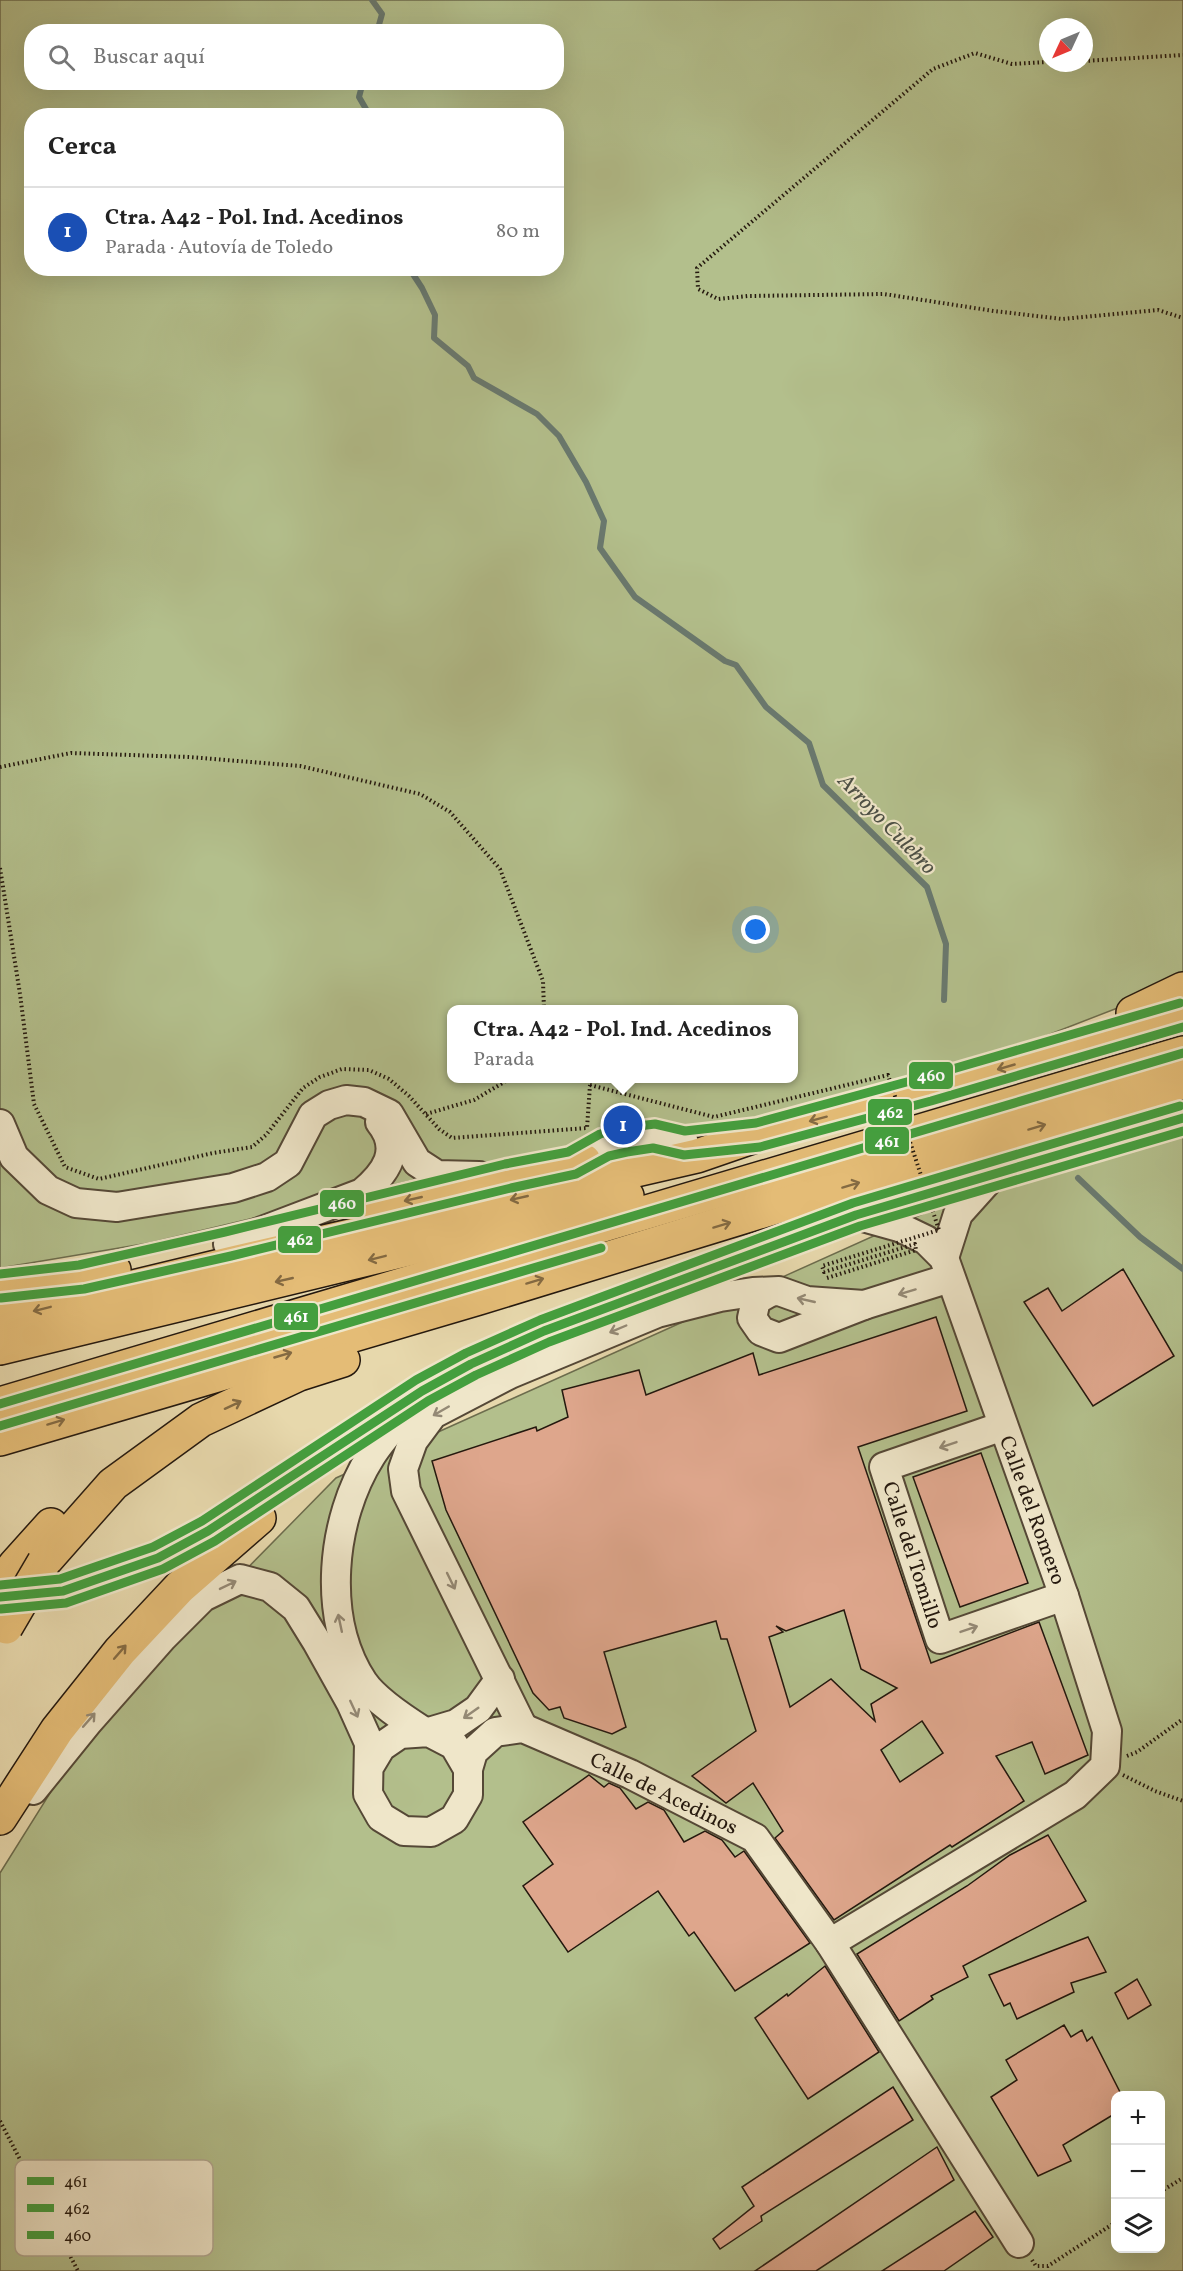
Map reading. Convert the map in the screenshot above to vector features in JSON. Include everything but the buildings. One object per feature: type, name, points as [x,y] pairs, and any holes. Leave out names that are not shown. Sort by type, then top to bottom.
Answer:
[{"type":"highway","points":[[1040,1057],[1183,989]]},
{"type":"highway","points":[[0,1319],[697,1156],[758,1135],[1183,1015]]},
{"type":"highway","points":[[0,1348],[685,1182],[1183,1038]]},
{"type":"highway","points":[[0,1404],[387,1288],[799,1169],[1183,1053]]},
{"type":"highway","points":[[0,1439],[479,1298],[1183,1083]]},
{"type":"highway","points":[[2,1623],[63,1591],[158,1557],[208,1531],[422,1391],[471,1364],[544,1331],[856,1215],[1183,1118]]},
{"type":"highway","points":[[0,1286],[81,1277],[508,1176],[572,1163],[684,1143],[758,1135]]},
{"type":"highway","points":[[387,1288],[420,1266],[545,1231],[640,1200],[685,1182]]},
{"type":"highway","points":[[2,1623],[20,1571],[113,1484],[201,1420],[299,1374],[375,1349],[479,1298]]},
{"type":"highway","points":[[0,1818],[57,1730],[120,1651],[180,1587],[349,1440]]},
{"type":"street","points":[[0,1124],[14,1157],[48,1190],[76,1203],[117,1207],[233,1188],[267,1177],[288,1163],[314,1115],[329,1105],[346,1100],[364,1102],[388,1113],[417,1162],[437,1175],[508,1176]]},
{"type":"street","points":[[228,1244],[362,1193],[380,1179],[391,1156],[387,1130],[364,1102]]},
{"type":"street","points":[[947,1268],[958,1214],[993,1175]]},
{"type":"street","points":[[856,1215],[898,1227],[926,1240],[947,1268]]},
{"type":"street","points":[[770,1292],[756,1300],[752,1318],[761,1331],[779,1338],[864,1305],[947,1268]]},
{"type":"street","name":"Calle del Romero","points":[[947,1268],[1064,1596],[1107,1731],[1105,1766]]},
{"type":"street","points":[[0,1831],[88,1722],[164,1636],[203,1596],[240,1579],[270,1587],[296,1608],[351,1703],[369,1743],[368,1794],[381,1817],[404,1831],[422,1832],[431,1832],[454,1819],[468,1796],[468,1768],[473,1752],[495,1732],[523,1728],[406,1491],[403,1469],[413,1441],[433,1414],[510,1374],[615,1330],[657,1313],[720,1297],[780,1291],[807,1301],[864,1305]]},
{"type":"street","points":[[422,1391],[371,1455],[351,1494],[339,1539],[336,1605],[346,1653],[365,1684],[400,1717],[454,1745],[468,1768]]},
{"type":"street","name":"Calle del Tomillo","points":[[1003,1426],[884,1467],[940,1639],[1064,1596]]},
{"type":"street","points":[[369,1767],[381,1747],[400,1734],[456,1724],[478,1709],[500,1678]]},
{"type":"street","name":"Calle de Acedinos","points":[[523,1728],[630,1774],[755,1838],[830,1943],[1019,2243]]},
{"type":"street","points":[[830,1943],[1075,1795],[1105,1766]]},
{"type":"path","points":[[1039,62],[1012,64],[975,53],[933,69],[696,268],[698,289],[718,299],[884,294],[994,312],[1062,319],[1158,310],[1183,318]]},
{"type":"path","points":[[1093,61],[1183,56]]},
{"type":"path","points":[[0,768],[71,753],[189,757],[300,766],[420,794],[450,812],[500,869],[543,981],[544,1005]]},
{"type":"path","points":[[0,868],[20,994],[34,1104],[65,1167],[99,1179],[213,1153],[252,1147],[266,1135],[298,1093]]},
{"type":"path","points":[[502,1083],[474,1100],[426,1114],[439,1129],[452,1138],[586,1128],[590,1085],[714,1117],[888,1075],[939,1230],[822,1266],[824,1272],[915,1244],[916,1250],[827,1278]]},
{"type":"path","points":[[1105,1766],[1137,1752],[1183,1719]]},
{"type":"path","points":[[1105,1766],[1155,1791],[1183,1801]]},
{"type":"path","points":[[0,2121],[20,2160]]},
{"type":"path","points":[[1165,2189],[1183,2178]]},
{"type":"path","points":[[1019,2243],[1036,2266],[1048,2266],[1111,2225]]},
{"type":"path","points":[[70,2256],[78,2271]]},
{"type":"green space","points":[[0,0],[1183,0],[1183,977],[1133,1002],[973,1064],[707,1130],[564,1150],[535,1159],[472,1166],[149,1243],[0,1268]]},
{"type":"green space","points":[[1183,1135],[1183,2271],[0,2271],[0,1873],[72,1758],[221,1595],[336,1478],[958,1198]]},
{"type":"waterway","name":"Arroyo Culebro","points":[[372,0],[382,14],[379,24]]},
{"type":"waterway","name":"Arroyo Culebro","points":[[361,90],[359,97],[365,108]]},
{"type":"waterway","name":"Arroyo Culebro","points":[[414,276],[435,315],[434,338],[468,366],[474,378],[537,414],[559,436],[586,482],[604,521],[600,548],[635,597],[725,661],[736,665],[766,707],[809,743],[823,785],[927,887],[946,944],[944,1000]]},
{"type":"waterway","name":"Arroyo Culebro","points":[[1078,1178],[1140,1237],[1183,1269]]},
{"type":"transit line","name":"460","points":[[0,1274],[79,1265],[505,1164],[568,1152],[600,1134],[622,1128],[655,1124],[685,1131],[756,1123],[1180,1003]]},
{"type":"transit line","name":"462","points":[[1,1298],[84,1289],[231,1256],[576,1174],[609,1156],[627,1152],[653,1148],[684,1155],[760,1147],[931,1101],[1183,1027]]},
{"type":"transit line","name":"461","points":[[0,1404],[1183,1053]]},
{"type":"transit line","name":"460","points":[[0,1585],[60,1579],[153,1547],[202,1521],[416,1380],[466,1353],[540,1320],[853,1203],[1180,1106]]},
{"type":"transit line","name":"461","points":[[0,1597],[63,1591],[158,1558],[208,1531],[422,1391],[471,1364],[544,1331],[856,1215],[1183,1118]]},
{"type":"transit line","name":"462","points":[[1,1609],[66,1603],[163,1569],[215,1541],[428,1401],[476,1375],[549,1342],[860,1226],[1183,1131]]},
{"type":"transit line","name":"460","points":[[0,1426],[601,1248]]},
{"type":"place","name":"Ctra. A42 - Pol. Ind. Acedinos","points":[[623,1125]]}]
